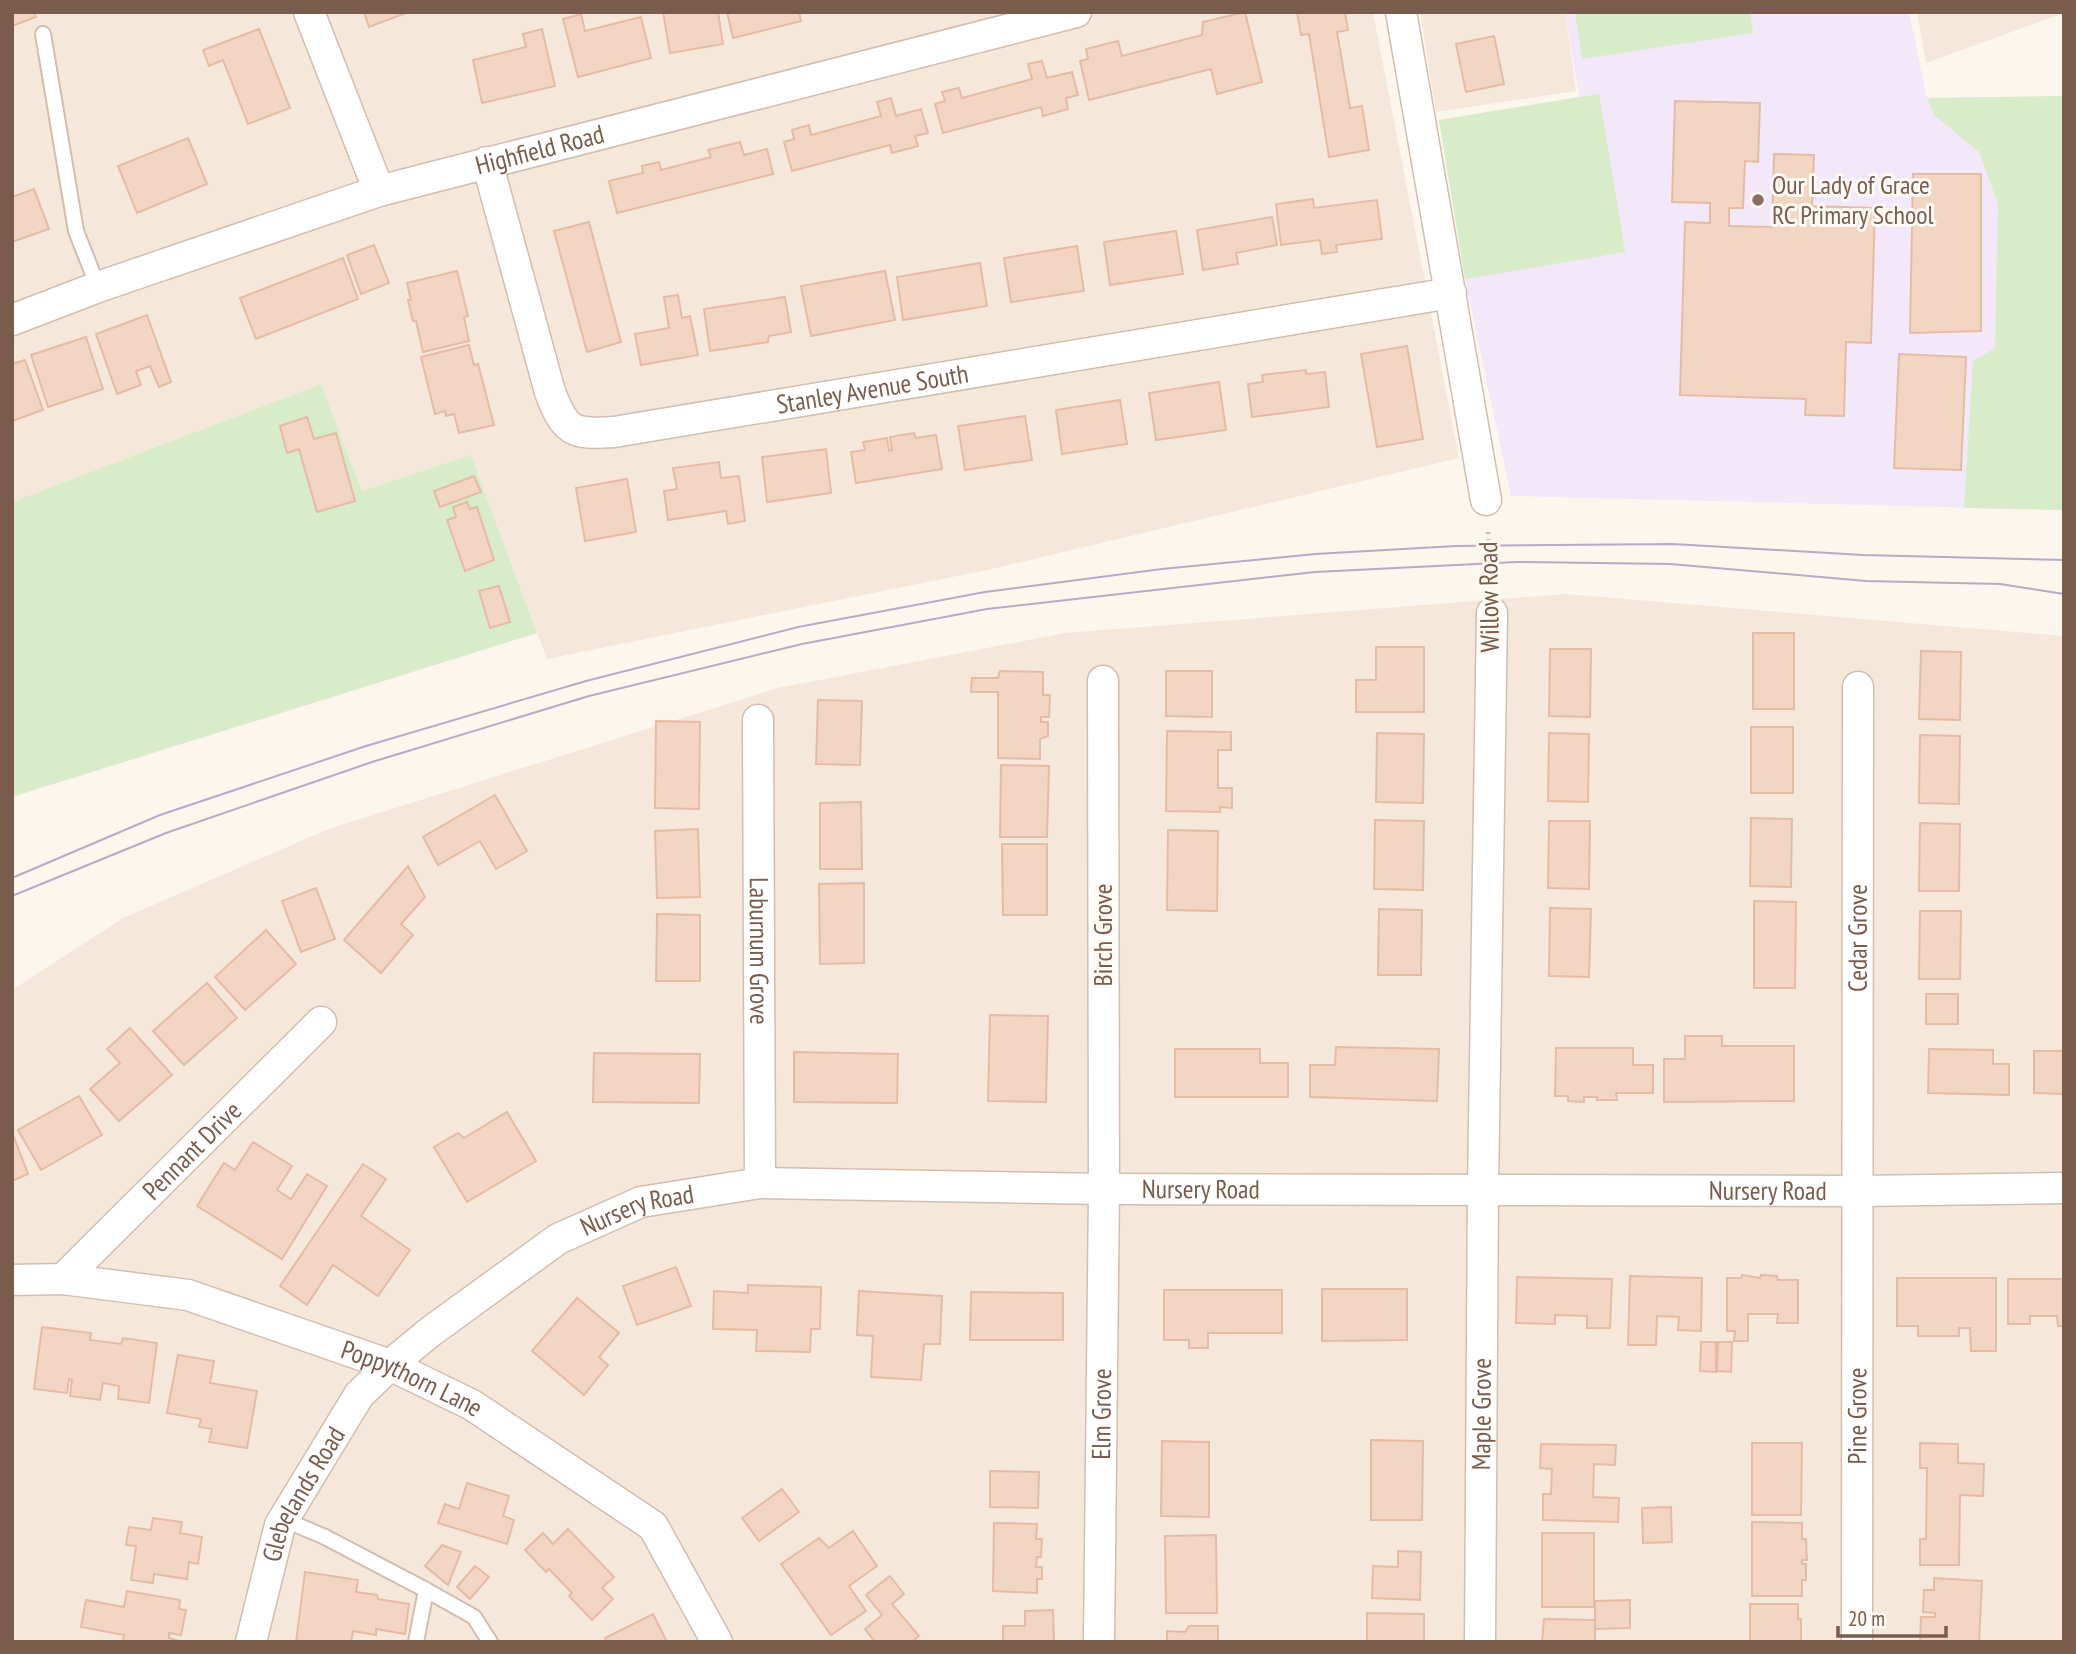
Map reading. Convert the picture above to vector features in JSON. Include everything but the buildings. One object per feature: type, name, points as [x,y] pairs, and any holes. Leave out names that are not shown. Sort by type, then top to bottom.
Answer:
[{"type":"street","points":[[309,12],[379,191]]},
{"type":"street","name":"Highfield Road","points":[[12,320],[98,287],[379,191],[1076,12]]},
{"type":"street","points":[[1401,12],[1486,500]]},
{"type":"street","name":"Stanley Avenue South","points":[[487,162],[554,403],[564,423],[580,432],[593,434],[1451,293]]},
{"type":"street","name":"Willow Road","points":[[1483,1188],[1492,613]]},
{"type":"street","name":"Birch Grove","points":[[1103,681],[1104,1189]]},
{"type":"street","name":"Cedar Grove","points":[[1858,687],[1858,1191]]},
{"type":"street","name":"Laburnum Grove","points":[[758,719],[760,1182]]},
{"type":"street","name":"Pennant Drive","points":[[63,1279],[320,1022]]},
{"type":"street","name":"Nursery Road","points":[[390,1365],[430,1332],[558,1239],[640,1202],[760,1182],[1104,1189],[1858,1191],[2064,1188]]},
{"type":"street","name":"Maple Grove","points":[[1480,1642],[1483,1188]]},
{"type":"street","name":"Elm Grove","points":[[1099,1642],[1104,1189]]},
{"type":"street","name":"Pine Grove","points":[[1857,1642],[1858,1191]]},
{"type":"street","name":"Poppythorn Lane","points":[[12,1280],[63,1279],[188,1295],[390,1365],[472,1405],[653,1526],[717,1642]]},
{"type":"street","name":"Glebelands Road","points":[[251,1642],[280,1525],[359,1395],[390,1365]]},
{"type":"lane","points":[[43,34],[76,231],[98,287]]},
{"type":"lane","points":[[284,1519],[325,1537],[474,1617],[490,1642]]},
{"type":"lane","points":[[416,1642],[426,1590]]},
{"type":"path","name":"Willow Road","points":[[1486,500],[1492,613]]},
{"type":"shaded area","points":[[12,12],[1373,12],[1459,458],[992,569],[547,659],[471,455],[362,491],[321,384],[12,502]]},
{"type":"shaded area","points":[[1420,12],[1565,12],[1576,91],[1436,112]]},
{"type":"shaded area","name":"Our Lady of Grace RC Primary School","points":[[1565,12],[1909,12],[1927,98],[2064,96],[2064,510],[1511,496],[1465,279],[1439,120],[1579,97]]},
{"type":"shaded area","points":[[1917,12],[2064,12],[2064,13],[1926,63]]},
{"type":"shaded area","points":[[1566,594],[2064,636],[2064,1642],[12,1642],[12,990],[123,918],[331,828],[778,688],[1065,633]]},
{"type":"green space","points":[[1575,12],[1750,12],[1753,33],[1582,59]]},
{"type":"green space","points":[[1599,94],[1625,252],[1465,279],[1439,120]]},
{"type":"green space","points":[[2064,96],[2064,510],[1964,508],[1973,361],[1995,348],[1998,204],[1979,152],[1934,115],[1927,98]]},
{"type":"green space","points":[[321,384],[362,491],[471,455],[537,633],[12,797],[12,502]]},
{"type":"tram line","points":[[12,878],[160,815],[366,746],[586,681],[798,627],[985,592],[1162,569],[1315,554],[1456,546],[1673,544],[1863,555],[2064,560]]},
{"type":"tram line","points":[[12,896],[166,833],[372,762],[589,696],[802,644],[987,609],[1315,572],[1517,562],[1670,564],[1866,581],[2000,584],[2064,594]]},
{"type":"place","name":"Our Lady of Grace RC Primary School","points":[[1758,200]]}]
